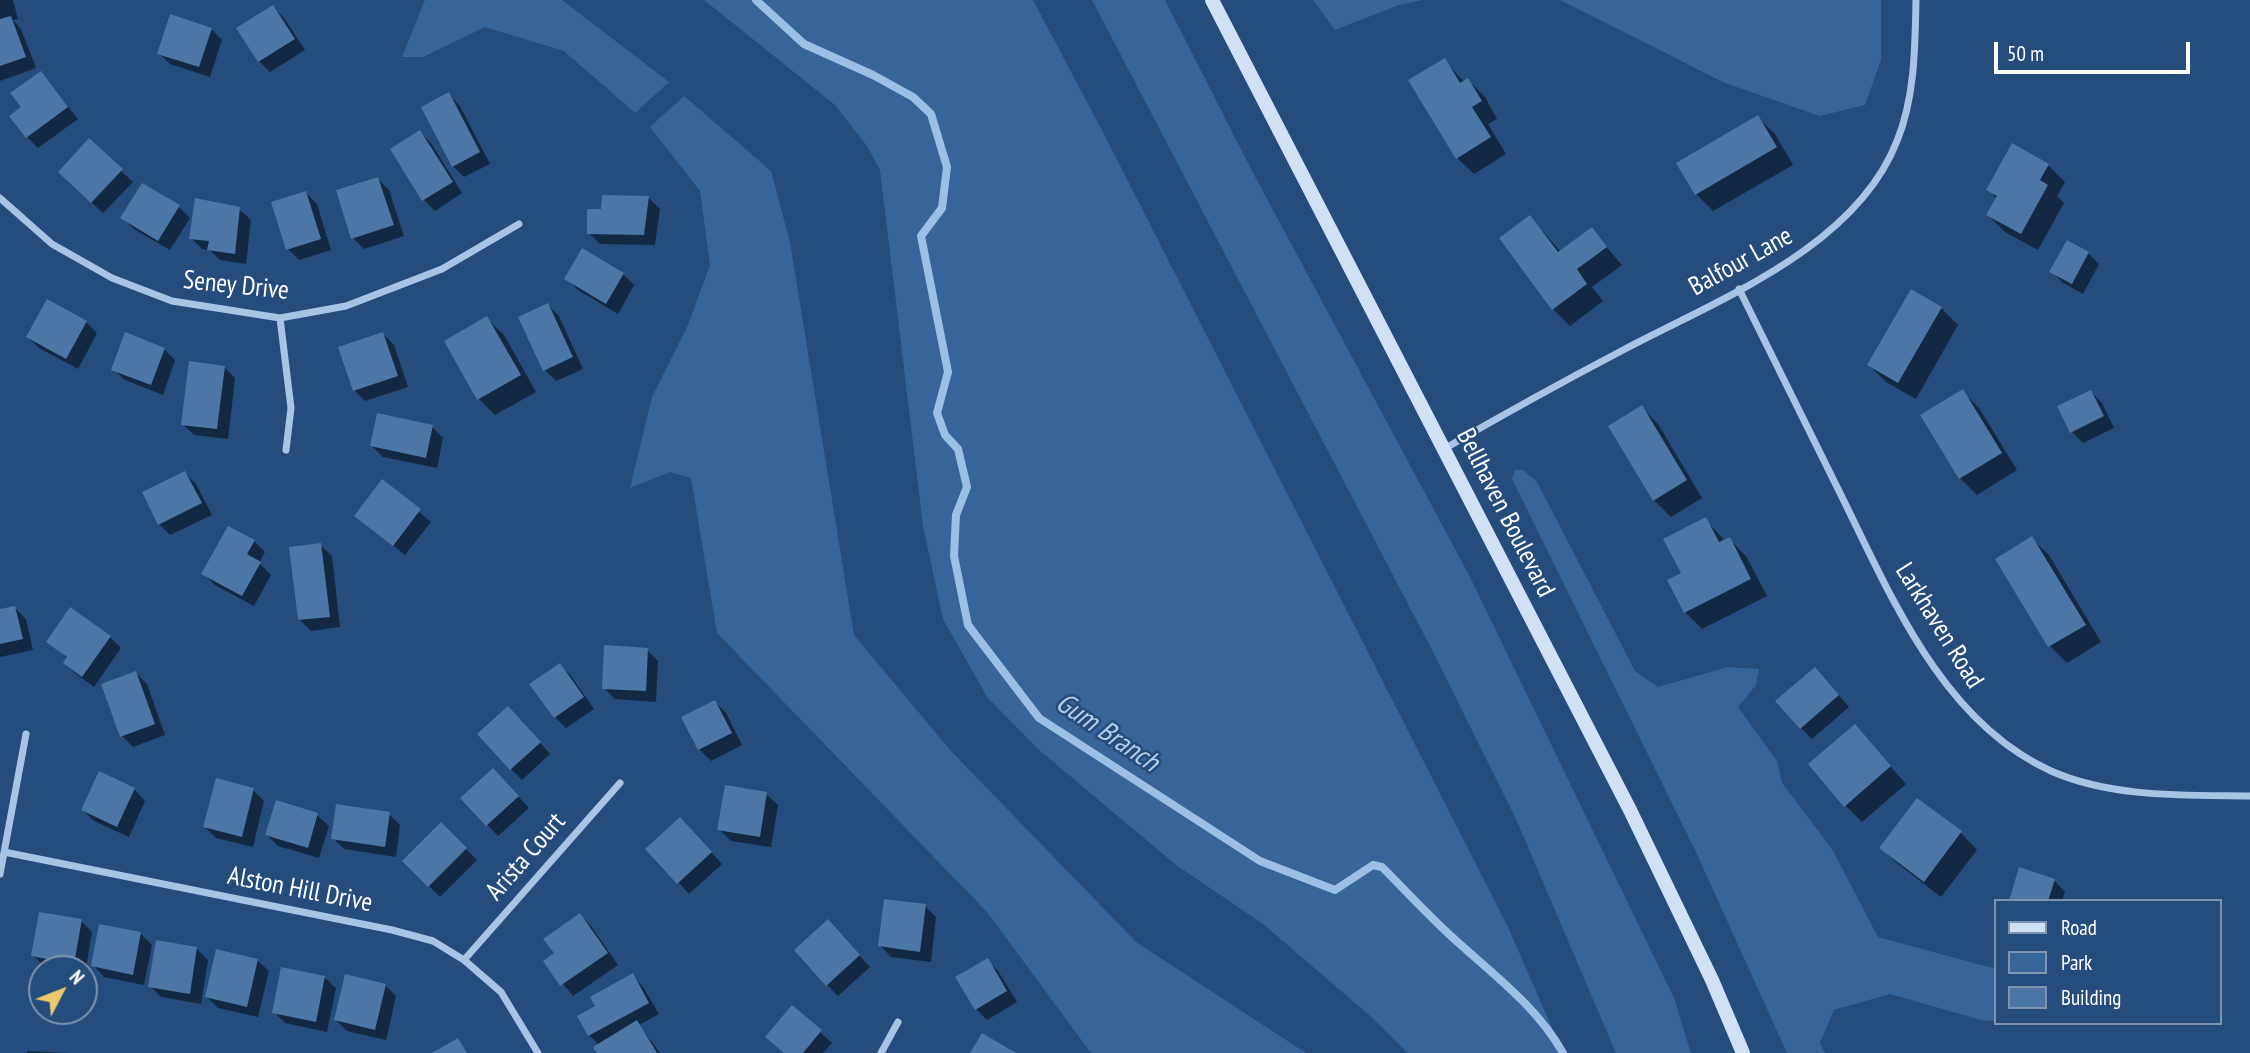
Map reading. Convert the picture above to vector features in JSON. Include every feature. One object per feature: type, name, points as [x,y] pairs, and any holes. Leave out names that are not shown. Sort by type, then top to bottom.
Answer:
[{"type":"main road","name":"Bellhaven Boulevard","points":[[1212,0],[1630,810],[1712,980],[1743,1053]]},
{"type":"street","name":"Balfour Lane","points":[[1444,449],[1545,391],[1777,268],[1835,228],[1859,203],[1882,172],[1897,143],[1912,86],[1916,0]]},
{"type":"street","name":"Seney Drive","points":[[0,198],[52,244],[112,278],[172,301],[280,318],[346,306],[442,269],[519,225]]},
{"type":"street","name":"Larkhaven Road","points":[[1739,289],[1884,583],[1925,653],[1956,698],[1975,718],[2024,757],[2083,782],[2172,794],[2250,796]]},
{"type":"street","points":[[280,318],[291,408],[286,450]]},
{"type":"street","points":[[0,874],[26,734]]},
{"type":"street","name":"Arista Court","points":[[464,960],[620,783]]},
{"type":"street","name":"Alston Hill Drive","points":[[4,852],[392,930],[433,941],[464,960],[501,992],[538,1053]]},
{"type":"street","points":[[881,1053],[898,1022]]},
{"type":"green space","points":[[425,0],[562,0],[669,82],[635,113],[564,51],[485,27],[423,57],[402,57]]},
{"type":"green space","points":[[704,0],[1033,0],[1508,927],[1563,1053],[1408,1053],[1369,1015],[1263,924],[1176,865],[1038,749],[987,697],[943,619],[923,526],[880,170],[867,146],[835,105]]},
{"type":"green space","points":[[1092,0],[1165,0],[1251,169],[1469,575],[1674,998],[1691,1053],[1616,1053],[1516,819],[1430,646]]},
{"type":"green space","points":[[1313,0],[1422,0],[1399,5],[1335,30]]},
{"type":"green space","points":[[1560,0],[1881,0],[1881,60],[1865,105],[1820,116],[1725,83]]},
{"type":"green space","points":[[684,96],[771,171],[790,242],[854,635],[951,751],[1136,942],[1306,1053],[1091,1053],[987,912],[717,633],[691,478],[670,472],[630,488],[652,397],[688,325],[710,265],[700,191],[650,127]]},
{"type":"green space","points":[[1515,470],[1523,470],[1537,482],[1635,671],[1658,687],[1728,667],[1759,669],[1756,685],[1738,707],[1777,761],[1782,783],[1832,849],[1878,937],[1994,968],[1994,1021],[1981,1020],[1890,994],[1834,1010],[1820,1043],[1825,1053],[1787,1053],[1695,850],[1512,479]]},
{"type":"building","points":[[273,5],[295,39],[258,62],[236,28]]},
{"type":"building","points":[[170,14],[212,28],[199,67],[157,54]]},
{"type":"building","points":[[11,16],[26,57],[0,66],[0,19]]},
{"type":"building","points":[[1445,58],[1460,83],[1468,78],[1482,101],[1472,107],[1491,137],[1456,159],[1408,80]]},
{"type":"building","points":[[41,71],[68,107],[26,138],[9,116],[21,107],[10,93]]},
{"type":"building","points":[[449,92],[480,152],[452,167],[421,107]]},
{"type":"building","points":[[1758,115],[1777,147],[1695,195],[1676,163]]},
{"type":"building","points":[[420,130],[453,182],[422,201],[390,149]]},
{"type":"building","points":[[89,138],[123,169],[91,203],[58,172]]},
{"type":"building","points":[[2012,143],[2049,164],[2040,180],[2048,185],[2021,234],[1986,215],[1997,196],[1986,190]]},
{"type":"building","points":[[378,177],[394,225],[351,239],[336,190]]},
{"type":"building","points":[[142,183],[180,205],[158,241],[120,218]]},
{"type":"building","points":[[306,191],[321,239],[286,250],[271,202]]},
{"type":"building","points":[[602,195],[649,196],[644,235],[587,234],[587,209],[601,209]]},
{"type":"building","points":[[195,198],[240,207],[235,254],[207,250],[209,241],[189,239]]},
{"type":"building","points":[[1530,215],[1558,252],[1592,227],[1607,247],[1577,269],[1587,284],[1552,310],[1499,238]]},
{"type":"building","points":[[2067,240],[2089,252],[2072,284],[2049,272]]},
{"type":"building","points":[[582,248],[624,273],[606,304],[564,279]]},
{"type":"building","points":[[1911,289],[1942,307],[1898,383],[1867,365]]},
{"type":"building","points":[[47,299],[87,321],[66,359],[26,337]]},
{"type":"building","points":[[548,303],[573,357],[543,371],[518,317]]},
{"type":"building","points":[[487,316],[521,375],[477,400],[444,341]]},
{"type":"building","points":[[125,332],[165,348],[151,385],[111,370]]},
{"type":"building","points":[[383,332],[398,376],[353,391],[338,347]]},
{"type":"building","points":[[189,361],[225,366],[217,429],[181,425]]},
{"type":"building","points":[[1963,389],[2002,453],[1959,479],[1920,415]]},
{"type":"building","points":[[2091,390],[2104,416],[2070,433],[2057,406]]},
{"type":"building","points":[[1642,405],[1687,480],[1653,501],[1608,426]]},
{"type":"building","points":[[377,413],[433,425],[426,458],[370,446]]},
{"type":"building","points":[[185,471],[202,503],[158,525],[142,492]]},
{"type":"building","points":[[382,479],[421,509],[393,546],[354,516]]},
{"type":"building","points":[[1706,517],[1719,542],[1730,537],[1751,579],[1684,613],[1667,580],[1681,573],[1663,539]]},
{"type":"building","points":[[228,526],[255,540],[247,554],[261,562],[242,596],[201,574]]},
{"type":"building","points":[[2032,536],[2086,625],[2048,647],[1995,559]]},
{"type":"building","points":[[321,543],[330,617],[298,620],[289,547]]},
{"type":"building","points":[[15,606],[23,639],[0,644],[0,609]]},
{"type":"building","points":[[70,607],[111,636],[82,677],[63,663],[67,657],[46,642]]},
{"type":"building","points":[[604,645],[648,648],[646,691],[602,689]]},
{"type":"building","points":[[560,663],[584,697],[554,718],[529,684]]},
{"type":"building","points":[[1815,667],[1839,695],[1800,729],[1775,701]]},
{"type":"building","points":[[136,671],[155,724],[120,737],[101,684]]},
{"type":"building","points":[[715,700],[732,733],[698,750],[681,717]]},
{"type":"building","points":[[508,706],[541,742],[510,770],[477,734]]},
{"type":"building","points":[[1855,724],[1891,766],[1844,807],[1808,764]]},
{"type":"building","points":[[493,768],[519,796],[486,826],[460,798]]},
{"type":"building","points":[[99,771],[135,788],[117,827],[81,810]]},
{"type":"building","points":[[216,778],[254,788],[242,837],[203,827]]},
{"type":"building","points":[[725,785],[767,792],[760,837],[717,830]]},
{"type":"building","points":[[1917,798],[1962,831],[1924,882],[1879,848]]},
{"type":"building","points":[[276,800],[318,813],[308,848],[265,835]]},
{"type":"building","points":[[336,804],[390,812],[385,847],[331,839]]},
{"type":"building","points":[[680,817],[712,852],[677,884],[645,849]]},
{"type":"building","points":[[441,822],[467,848],[428,887],[402,861]]},
{"type":"building","points":[[2019,867],[2055,879],[2049,899],[2010,899]]},
{"type":"building","points":[[884,899],[926,904],[920,952],[878,946]]},
{"type":"building","points":[[39,912],[82,919],[76,955],[31,955]]},
{"type":"building","points":[[580,913],[608,953],[560,986],[543,961],[554,953],[543,939]]},
{"type":"building","points":[[828,919],[860,955],[826,986],[794,950]]},
{"type":"building","points":[[99,924],[141,932],[133,975],[98,968],[98,955],[93,955]]},
{"type":"building","points":[[156,940],[197,947],[190,994],[148,987]]},
{"type":"building","points":[[216,949],[258,959],[247,1007],[205,997]]},
{"type":"building","points":[[988,958],[1007,991],[975,1010],[955,977]]},
{"type":"building","points":[[281,967],[325,976],[316,1022],[272,1013]]},
{"type":"building","points":[[633,973],[649,1003],[588,1036],[577,1016],[595,1006],[590,997]]},
{"type":"building","points":[[345,974],[386,984],[375,1030],[334,1020]]},
{"type":"building","points":[[792,1005],[822,1030],[803,1053],[784,1053],[765,1037]]},
{"type":"building","points":[[637,1020],[657,1053],[597,1053],[593,1047]]},
{"type":"building","points":[[982,1033],[1016,1053],[970,1053]]},
{"type":"building","points":[[458,1038],[467,1053],[432,1053]]},
{"type":"waterway","name":"Gum Branch","points":[[756,0],[804,44],[873,75],[913,97],[931,114],[947,167],[942,208],[921,236],[948,372],[937,413],[945,435],[958,449],[967,487],[956,515],[954,556],[968,625],[1039,718],[1260,861],[1335,890],[1373,865],[1382,867],[1442,928],[1526,1004],[1563,1053]]}]
